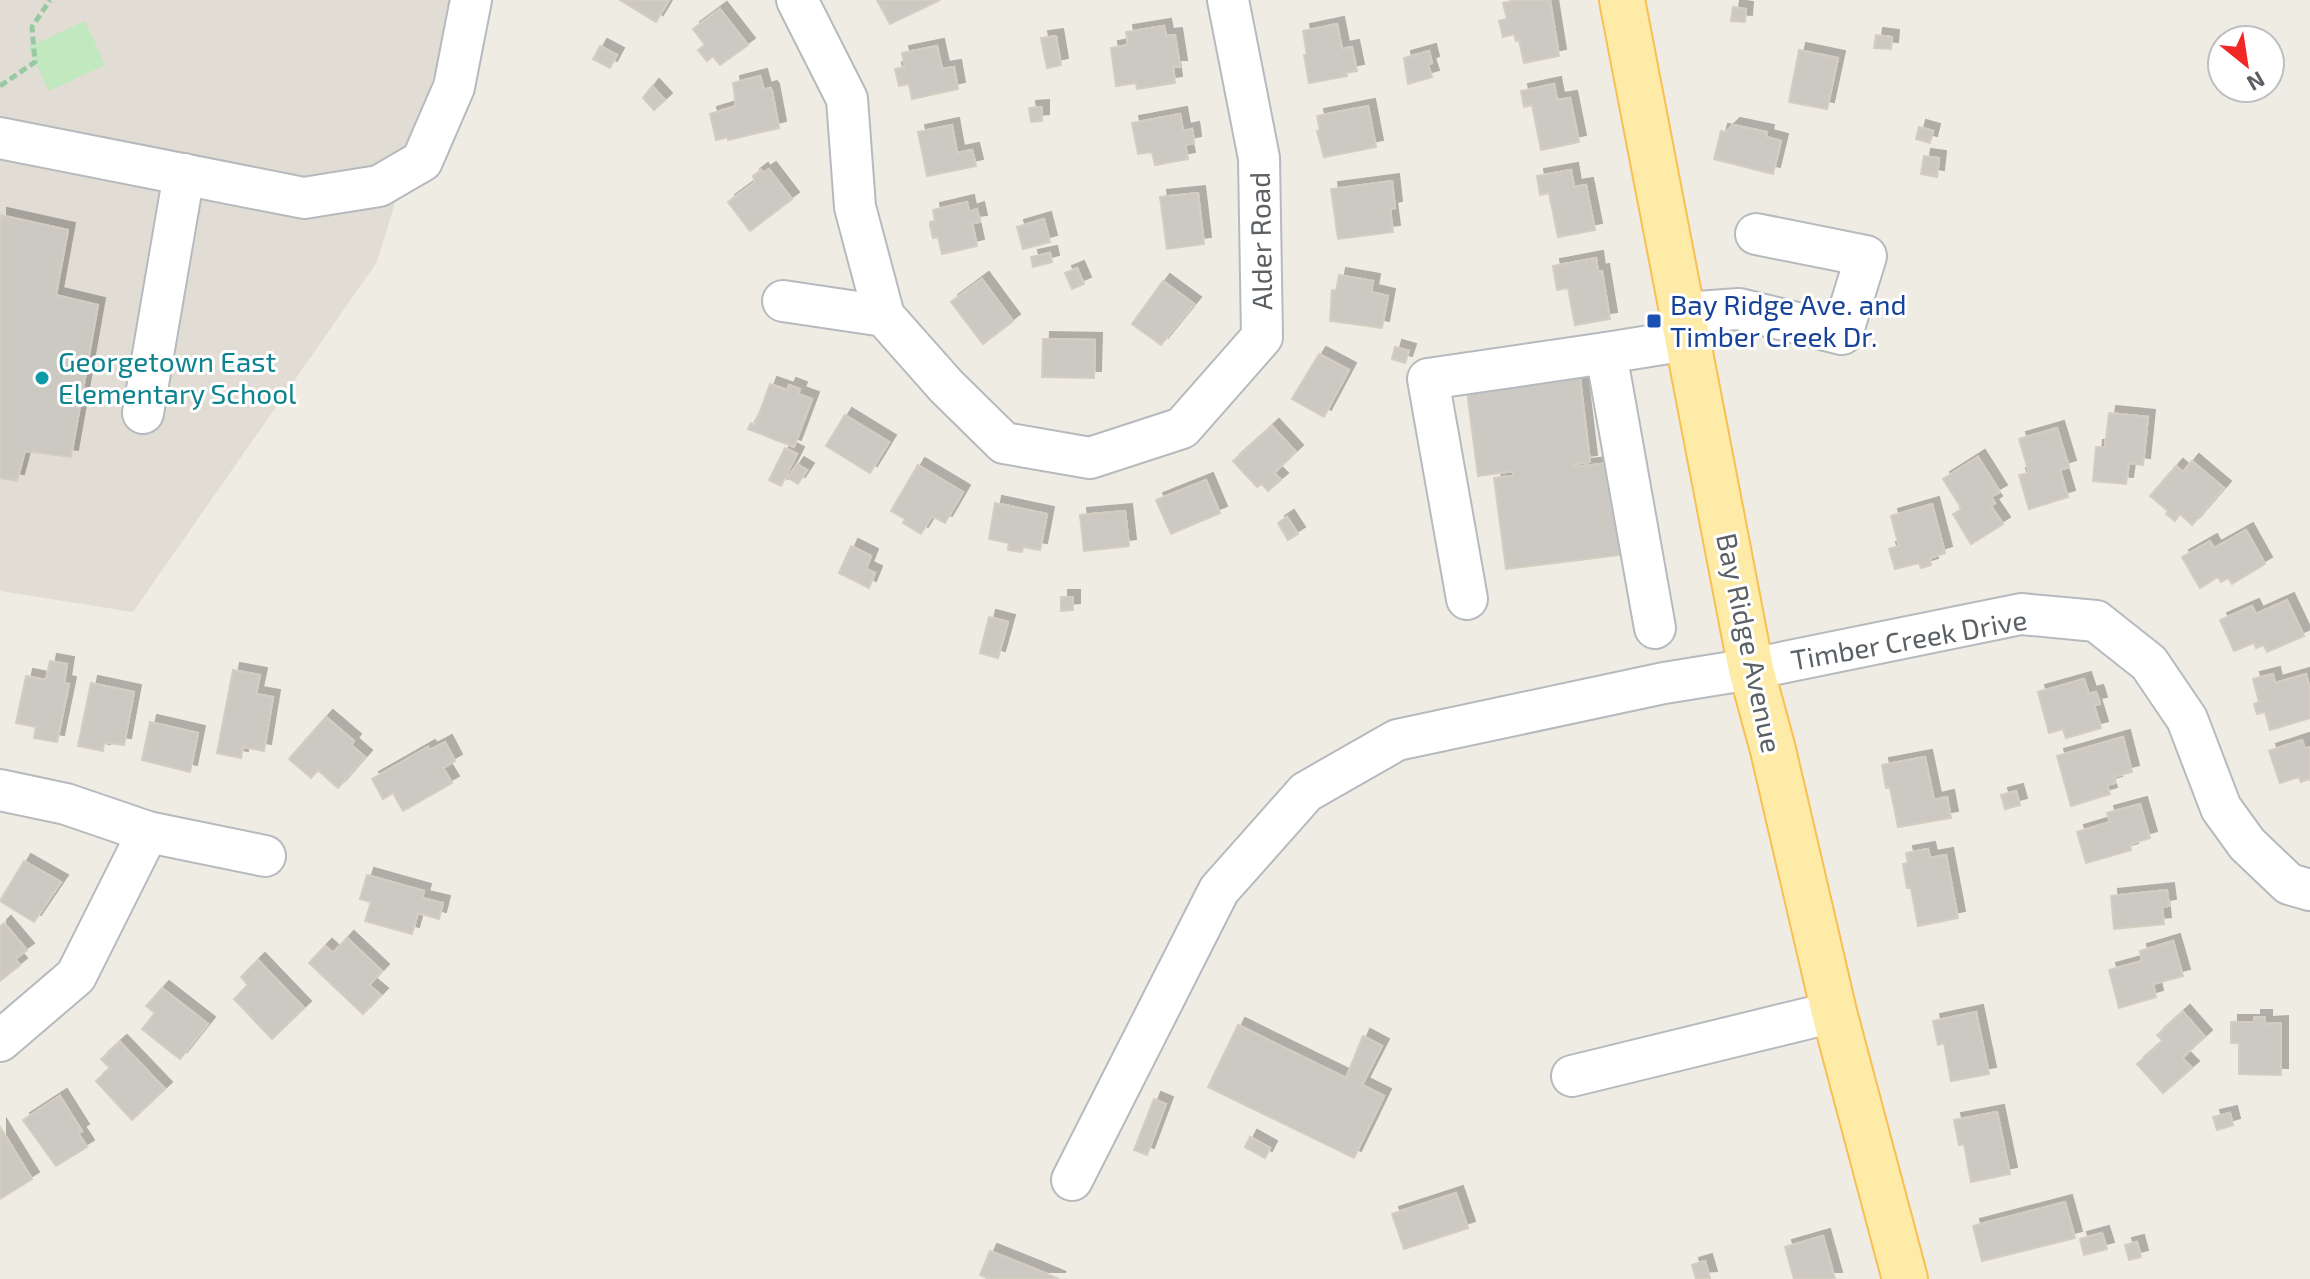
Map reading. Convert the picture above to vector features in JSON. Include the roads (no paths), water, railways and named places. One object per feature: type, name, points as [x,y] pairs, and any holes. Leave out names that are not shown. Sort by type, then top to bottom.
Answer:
[{"type":"main road","name":"Bay Ridge Avenue","points":[[1622,0],[1751,669],[1834,1012],[1905,1279]]},
{"type":"street","points":[[0,138],[304,198],[379,186],[422,161],[454,87],[471,0]]},
{"type":"street","points":[[783,301],[884,316],[855,207],[847,99],[797,0]]},
{"type":"street","name":"Alder Road","points":[[884,316],[946,386],[1004,443],[1090,458],[1182,428],[1262,337],[1259,158],[1228,0]]},
{"type":"street","points":[[143,413],[184,174]]},
{"type":"street","points":[[1467,599],[1428,379],[1606,353],[1739,309],[1842,334],[1866,256],[1756,234]]},
{"type":"street","points":[[1606,353],[1655,628]]},
{"type":"street","name":"Timber Creek Drive","points":[[1072,1180],[1219,890],[1306,792],[1397,740],[1664,683],[1751,669],[2021,614],[2096,621],[2149,663],[2187,719],[2221,808],[2247,844],[2289,884],[2310,890]]},
{"type":"street","points":[[0,790],[66,804],[148,832],[265,856]]},
{"type":"street","points":[[0,1041],[76,976],[148,832]]},
{"type":"street","points":[[1572,1076],[1834,1012]]},
{"type":"place","name":"Bay Ridge Ave. and Timber Creek Dr.","points":[[1654,321]]},
{"type":"place","name":"Georgetown East Elementary School","points":[[42,378]]}]
